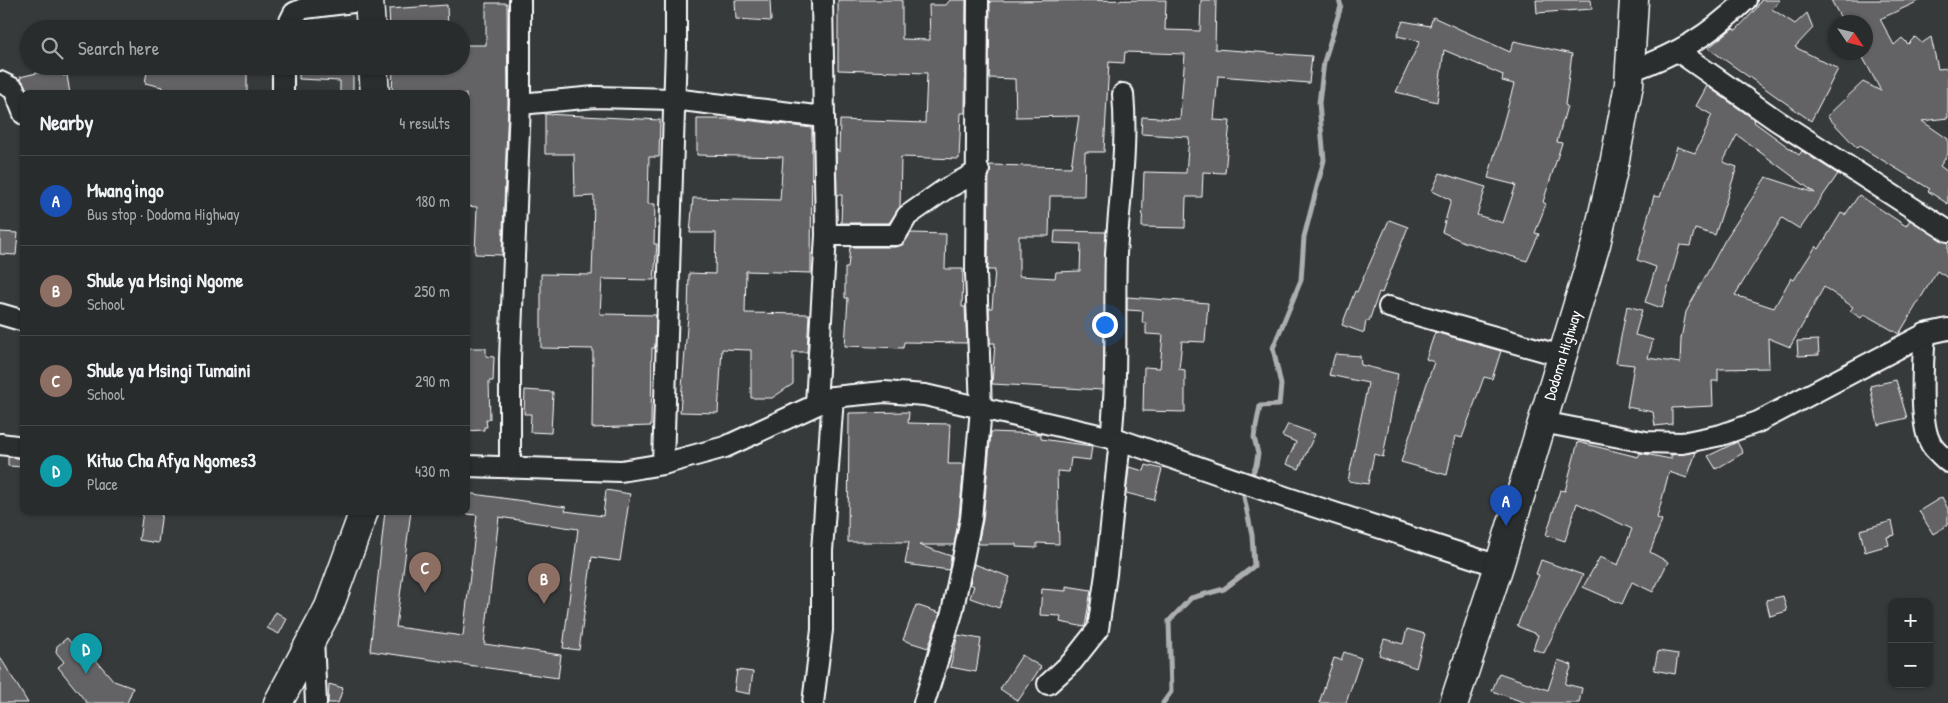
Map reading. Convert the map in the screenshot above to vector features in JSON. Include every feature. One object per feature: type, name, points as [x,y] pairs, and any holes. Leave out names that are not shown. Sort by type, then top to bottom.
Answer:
[{"type":"main road","points":[[369,0],[370,20]]},
{"type":"main road","name":"Dodoma Highway","points":[[1454,703],[1499,566],[1596,244],[1614,170],[1630,71],[1634,0]]},
{"type":"main road","points":[[374,75],[375,90]]},
{"type":"main road","points":[[278,703],[329,607],[363,515]]},
{"type":"street","points":[[290,20],[294,13],[305,8],[369,0]]},
{"type":"street","points":[[510,468],[510,359],[520,104],[520,0]]},
{"type":"street","points":[[663,464],[676,0]]},
{"type":"street","points":[[813,703],[822,630],[825,401],[826,235],[822,0]]},
{"type":"street","points":[[924,703],[952,613],[971,519],[981,409],[976,273],[978,0]]},
{"type":"street","points":[[1630,71],[1679,52],[1706,35],[1746,0]]},
{"type":"street","points":[[1679,52],[1776,120],[1948,230]]},
{"type":"street","points":[[283,75],[283,90]]},
{"type":"street","points":[[0,82],[14,89],[20,104]]},
{"type":"street","points":[[1048,684],[1072,662],[1098,629],[1106,574],[1115,439],[1116,277],[1119,202],[1126,122],[1123,94]]},
{"type":"street","points":[[520,104],[595,97],[673,99],[824,117]]},
{"type":"street","points":[[826,235],[896,235],[907,216],[944,190],[978,171]]},
{"type":"street","points":[[1388,307],[1562,356]]},
{"type":"street","points":[[0,314],[20,319]]},
{"type":"street","points":[[1542,422],[1646,442],[1682,443],[1721,435],[1758,422],[1925,334],[1948,328]]},
{"type":"street","points":[[1925,334],[1923,367],[1925,424],[1930,442],[1948,462]]},
{"type":"street","points":[[470,466],[621,471],[663,464],[725,446],[825,401],[892,392],[925,395],[1115,439],[1224,477],[1499,566]]},
{"type":"street","points":[[0,444],[20,446]]},
{"type":"street","points":[[313,638],[316,703]]},
{"type":"building","points":[[735,0],[770,0],[771,21],[736,19]]},
{"type":"building","points":[[838,0],[902,0],[902,39],[930,40],[929,5],[946,5],[950,0],[966,0],[965,113],[961,113],[959,159],[901,157],[900,207],[889,223],[841,223],[842,195],[837,195],[836,149],[839,152],[840,120],[925,123],[927,73],[838,70]]},
{"type":"building","points":[[1166,0],[1165,30],[1200,31],[1201,0],[1216,0],[1215,49],[1312,56],[1309,83],[1218,76],[1214,120],[1230,121],[1225,173],[1203,172],[1202,197],[1186,197],[1185,228],[1142,227],[1144,172],[1186,173],[1189,137],[1141,134],[1142,117],[1180,119],[1185,54],[1125,52],[1124,63],[1109,62],[1104,152],[1085,152],[1084,196],[1050,196],[1049,236],[1019,236],[1019,276],[1055,278],[1056,272],[1080,271],[1081,244],[1054,243],[1055,231],[1106,232],[1103,390],[992,384],[995,343],[990,343],[989,308],[992,308],[995,270],[988,270],[989,165],[1071,167],[1079,116],[1016,117],[1015,79],[989,78],[990,1]]},
{"type":"building","points":[[1536,0],[1591,0],[1592,9],[1537,13]]},
{"type":"building","points":[[1761,0],[1780,0],[1772,9],[1795,24],[1807,13],[1813,28],[1795,47],[1838,69],[1811,121],[1708,48],[1733,28],[1736,30],[1756,9]]},
{"type":"building","points":[[1831,0],[1921,0],[1880,19],[1894,45],[1902,38],[1908,44],[1915,37],[1922,43],[1931,37],[1938,69],[1948,68],[1948,118],[1922,121],[1948,139],[1948,154],[1940,166],[1948,172],[1948,204],[1928,191],[1930,189],[1859,146],[1857,148],[1827,116],[1863,82],[1881,91],[1864,60],[1873,60],[1873,15],[1839,15]]},
{"type":"building","points":[[486,3],[507,3],[508,104],[502,255],[475,254],[477,207],[470,206],[470,90],[392,90],[393,75],[470,75],[470,45],[486,45]]},
{"type":"building","points":[[447,5],[448,20],[390,20],[389,9]]},
{"type":"building","points":[[1433,17],[1510,52],[1514,41],[1572,54],[1565,105],[1567,106],[1557,142],[1562,143],[1543,202],[1546,204],[1535,233],[1539,234],[1527,261],[1464,242],[1442,232],[1451,200],[1432,191],[1440,173],[1486,187],[1477,215],[1503,223],[1516,185],[1488,178],[1514,84],[1502,81],[1503,75],[1444,50],[1437,102],[1396,92],[1420,41],[1397,36],[1403,21],[1430,26]]},
{"type":"building","points":[[28,75],[67,75],[69,90],[27,90],[20,77]]},
{"type":"building","points":[[146,75],[247,75],[247,90],[162,90],[162,87],[145,83]]},
{"type":"building","points":[[299,75],[353,75],[353,90],[340,90],[340,81],[299,79]]},
{"type":"building","points":[[1707,86],[1755,120],[1754,122],[1799,155],[1802,151],[1838,174],[1800,229],[1782,218],[1735,295],[1774,308],[1791,278],[1794,280],[1816,246],[1819,249],[1841,213],[1845,215],[1859,195],[1906,226],[1910,220],[1948,243],[1948,278],[1937,271],[1899,334],[1864,314],[1861,318],[1850,311],[1853,307],[1824,287],[1790,347],[1768,338],[1769,368],[1718,369],[1718,381],[1712,381],[1713,406],[1672,408],[1672,424],[1655,426],[1653,412],[1627,407],[1634,365],[1616,363],[1627,306],[1642,310],[1635,335],[1653,340],[1648,358],[1680,363],[1681,339],[1686,312],[1725,240],[1766,177],[1815,193],[1737,135],[1723,162],[1737,167],[1715,235],[1695,229],[1690,246],[1680,245],[1662,308],[1645,302],[1656,267],[1637,260],[1647,228],[1645,227],[1654,196],[1660,197],[1677,147],[1695,153],[1708,126],[1712,115],[1696,106]]},
{"type":"building","points":[[545,114],[660,120],[659,157],[649,157],[648,204],[655,204],[654,244],[657,244],[654,280],[602,279],[600,314],[656,315],[655,348],[652,348],[651,426],[592,428],[593,349],[541,348],[541,274],[592,275],[594,196],[575,197],[574,154],[545,154]]},
{"type":"building","points":[[697,119],[737,119],[812,128],[811,273],[746,271],[745,313],[809,314],[807,352],[793,352],[793,384],[772,398],[751,398],[751,350],[722,349],[718,413],[680,412],[688,315],[689,273],[715,274],[716,233],[690,233],[693,198],[780,200],[783,157],[697,155]]},
{"type":"building","points":[[1389,220],[1408,227],[1382,293],[1379,292],[1369,321],[1366,321],[1364,333],[1342,325],[1355,291],[1357,292]]},
{"type":"building","points":[[0,232],[18,233],[16,255],[0,254]]},
{"type":"building","points":[[911,233],[946,234],[945,269],[963,269],[962,307],[965,307],[967,343],[904,342],[903,348],[845,346],[848,298],[845,298],[845,268],[848,268],[850,247],[896,247],[902,245]]},
{"type":"building","points":[[1127,297],[1208,303],[1205,342],[1182,341],[1179,369],[1185,370],[1185,412],[1143,411],[1144,367],[1160,368],[1163,335],[1146,334],[1146,323],[1142,323],[1143,311],[1127,310]]},
{"type":"building","points":[[1435,332],[1501,351],[1492,379],[1484,377],[1462,438],[1455,436],[1447,475],[1401,462],[1434,362],[1426,359]]},
{"type":"building","points":[[1818,340],[1819,355],[1798,356],[1797,341]]},
{"type":"building","points":[[470,348],[486,348],[486,356],[494,357],[493,381],[489,381],[490,419],[486,420],[487,427],[484,427],[484,430],[470,431]]},
{"type":"building","points":[[1335,354],[1360,356],[1361,365],[1398,374],[1383,457],[1374,454],[1368,484],[1348,481],[1368,383],[1329,375]]},
{"type":"building","points":[[1896,380],[1907,418],[1878,425],[1870,386]]},
{"type":"building","points":[[525,390],[553,392],[551,433],[530,432],[531,414],[524,414]]},
{"type":"building","points":[[909,412],[908,423],[950,424],[948,464],[964,464],[959,517],[954,545],[919,545],[951,556],[949,570],[905,564],[909,542],[848,542],[849,413]]},
{"type":"building","points":[[1288,424],[1315,434],[1299,469],[1286,464],[1296,442],[1282,436]]},
{"type":"building","points":[[991,432],[1041,434],[1041,439],[1092,446],[1090,460],[1071,458],[1069,472],[1057,471],[1059,544],[1037,543],[1037,548],[1016,547],[1016,544],[978,544],[983,520]]},
{"type":"building","points":[[1578,442],[1638,457],[1640,453],[1671,459],[1671,455],[1696,452],[1687,478],[1669,472],[1657,518],[1662,520],[1650,552],[1668,562],[1653,592],[1632,582],[1622,604],[1583,587],[1600,557],[1618,565],[1632,529],[1577,503],[1565,541],[1546,535],[1560,490],[1565,491]]},
{"type":"building","points":[[1737,442],[1743,453],[1716,469],[1708,456]]},
{"type":"building","points":[[8,457],[20,458],[20,467],[8,466]]},
{"type":"building","points":[[1146,465],[1162,469],[1154,500],[1126,493],[1129,467],[1144,471]]},
{"type":"building","points":[[606,490],[630,494],[620,561],[592,557],[579,650],[563,648],[578,529],[499,517],[484,644],[561,655],[558,678],[370,651],[385,515],[410,515],[396,627],[463,636],[477,515],[470,514],[470,494],[566,507],[565,511],[603,516]]},
{"type":"building","points":[[1942,497],[1948,509],[1948,525],[1933,534],[1919,511]]},
{"type":"building","points":[[142,515],[162,515],[158,543],[139,540]]},
{"type":"building","points":[[1892,521],[1895,535],[1887,537],[1889,545],[1865,552],[1860,530]]},
{"type":"building","points":[[1541,560],[1583,575],[1544,653],[1533,649],[1538,635],[1517,626],[1539,575],[1536,574]]},
{"type":"building","points":[[974,564],[1010,577],[999,608],[970,598],[974,586],[970,584]]},
{"type":"building","points":[[1066,586],[1091,590],[1085,627],[1060,622],[1061,616],[1040,615],[1042,589],[1066,591]]},
{"type":"building","points":[[1783,596],[1787,611],[1770,616],[1766,600]]},
{"type":"building","points":[[916,605],[940,613],[928,648],[903,640]]},
{"type":"building","points":[[276,612],[287,619],[279,634],[267,628]]},
{"type":"building","points":[[1407,629],[1425,634],[1416,668],[1379,655],[1384,639],[1403,644]]},
{"type":"building","points":[[958,635],[981,639],[976,672],[950,667]]},
{"type":"building","points":[[67,638],[77,650],[83,645],[114,681],[133,688],[127,703],[87,703],[58,667],[64,662],[56,652],[57,646]]},
{"type":"building","points":[[1658,651],[1678,654],[1675,674],[1654,670]]},
{"type":"building","points":[[1344,652],[1361,658],[1346,703],[1319,703],[1334,658],[1341,660]]},
{"type":"building","points":[[1022,655],[1041,667],[1018,701],[1000,689]]},
{"type":"building","points":[[0,657],[28,703],[0,703]]},
{"type":"building","points":[[1558,660],[1572,665],[1565,684],[1582,688],[1579,703],[1526,703],[1492,691],[1499,673],[1548,690]]},
{"type":"building","points":[[737,670],[753,672],[750,694],[734,691]]},
{"type":"building","points":[[329,684],[343,688],[338,703],[328,703]]},
{"type":"waterway","points":[[1250,480],[1258,454],[1254,437],[1260,406],[1279,405],[1281,385],[1273,348],[1301,280],[1304,237],[1324,160],[1319,103],[1324,62],[1341,6],[1339,0]]},
{"type":"waterway","points":[[1163,703],[1171,692],[1169,621],[1191,598],[1224,589],[1254,566],[1252,535],[1244,497],[1247,488]]},
{"type":"place","name":"Mwang'ingo","points":[[1506,526]]},
{"type":"place","name":"Shule ya Msingi Tumaini","points":[[425,593]]},
{"type":"place","name":"Shule ya Msingi Ngome","points":[[544,604]]},
{"type":"place","name":"Kituo Cha Afya Ngomes3","points":[[86,674]]}]
